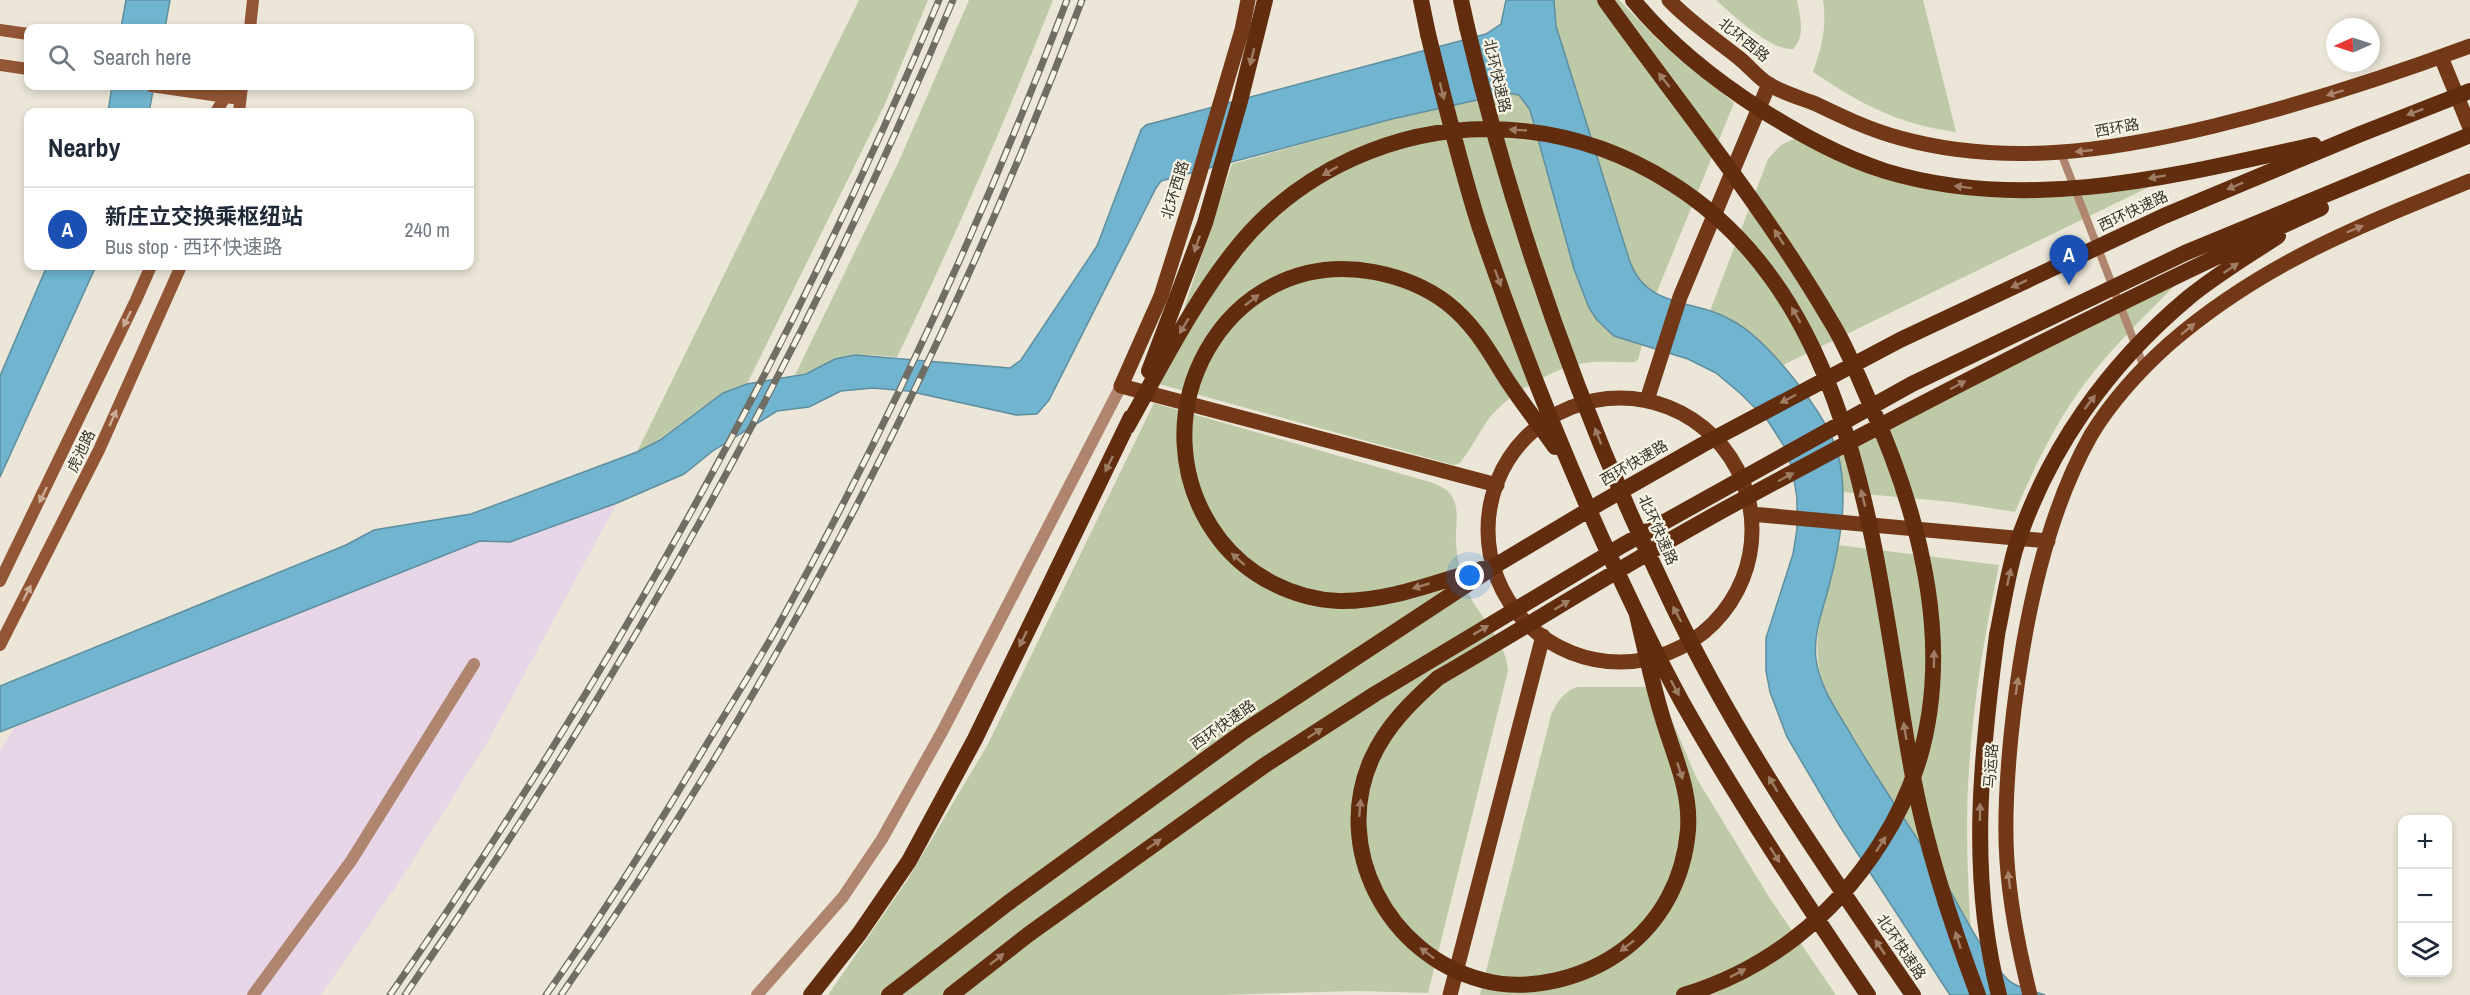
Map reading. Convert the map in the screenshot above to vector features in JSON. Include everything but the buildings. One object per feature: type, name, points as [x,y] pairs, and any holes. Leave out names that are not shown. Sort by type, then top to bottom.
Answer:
[{"type":"highway","points":[[1127,427],[1205,223],[1240,101],[1265,0]]},
{"type":"highway","points":[[1421,0],[1452,131],[1479,224],[1569,466],[1637,615],[1682,701],[1746,808],[1868,995]]},
{"type":"highway","name":"北环快速路","points":[[1461,0],[1495,140],[1554,326],[1603,450],[1670,601],[1713,682],[1778,793],[1912,995]]},
{"type":"highway","points":[[1605,0],[1745,188],[1832,322],[1878,421],[1905,489],[1923,558],[1933,633],[1932,697],[1918,762],[1892,825],[1869,862],[1825,914],[1789,943],[1746,969],[1684,995]]},
{"type":"highway","points":[[1633,0],[1671,40],[1709,73],[1781,122],[1825,147],[1860,162],[1943,185],[1973,189],[2028,190],[2124,183],[2213,167],[2358,135]]},
{"type":"highway","name":"西环快速路","points":[[889,995],[1008,903],[1243,732],[1498,564],[1702,445],[1900,340],[2164,216],[2470,91]]},
{"type":"highway","points":[[811,995],[859,934],[909,861],[975,739],[1127,427],[1184,326],[1240,244],[1260,223],[1298,191],[1335,167],[1360,155],[1404,139],[1441,131],[1501,129],[1550,133],[1594,145],[1654,172],[1690,194],[1740,241],[1776,285],[1807,335],[1830,391],[1864,504],[1878,569],[1924,826],[1955,931],[1978,995]]},
{"type":"highway","points":[[951,995],[1029,934],[1265,765],[1376,694],[1623,545],[1912,384],[2185,254],[2470,135]]},
{"type":"highway","points":[[1999,995],[1984,916],[1980,861],[1980,796],[1997,635],[2012,564],[2025,521],[2051,464],[2072,426],[2107,379],[2142,340],[2189,297],[2369,176]]},
{"type":"highway","points":[[1637,615],[1662,716],[1687,798],[1687,840],[1684,861],[1674,888],[1655,918],[1632,943],[1607,961],[1580,973],[1541,983],[1512,984],[1482,980],[1447,966],[1415,944],[1390,916],[1370,882],[1360,840],[1360,801],[1371,760],[1394,722],[1438,678],[1735,504],[2025,350],[2321,207]]},
{"type":"highway","points":[[1498,564],[1383,597],[1337,601],[1285,589],[1240,562],[1220,540],[1205,518],[1190,481],[1184,447],[1184,416],[1188,395],[1195,373],[1213,341],[1227,323],[1250,302],[1291,278],[1314,271],[1345,268],[1396,277],[1439,297],[1473,327],[1500,370],[1569,466]]},
{"type":"main road","points":[[250,24],[253,0]]},
{"type":"main road","name":"北环西路","points":[[1121,386],[1161,296],[1242,30],[1248,0]]},
{"type":"main road","name":"北环西路","points":[[1669,0],[1683,15],[1769,84]]},
{"type":"main road","points":[[0,30],[24,33]]},
{"type":"main road","name":"西环路","points":[[1769,84],[1844,118],[1901,138],[1972,151],[2032,155],[2125,146],[2286,109],[2366,84],[2470,46]]},
{"type":"main road","points":[[2441,57],[2470,128]]},
{"type":"main road","points":[[0,65],[24,68]]},
{"type":"main road","points":[[1647,400],[1680,297],[1769,84]]},
{"type":"main road","points":[[218,108],[228,90],[240,99]]},
{"type":"main road","points":[[239,108],[241,90]]},
{"type":"main road","points":[[1751,514],[2048,541],[2069,483],[2092,434],[2120,395],[2169,345],[2223,300],[2282,264],[2331,238],[2470,181]]},
{"type":"main road","name":"虎池路","points":[[0,581],[111,354],[149,270]]},
{"type":"main road","name":"虎池路","points":[[0,645],[99,450],[179,270]]},
{"type":"main road","points":[[1121,386],[1497,485]]},
{"type":"main road","points":[[1613,398],[1647,400],[1678,411],[1713,437],[1739,472],[1749,500],[1750,548],[1742,581],[1729,603],[1714,623],[1687,644],[1656,657],[1623,662],[1597,660],[1573,653],[1543,636],[1519,613],[1501,585],[1495,569],[1490,544],[1489,518],[1497,485],[1515,451],[1527,436],[1558,414],[1594,400],[1613,398]]},
{"type":"main road","name":"马运路","points":[[2030,995],[2017,938],[2007,861],[2008,761],[2023,645],[2048,541]]},
{"type":"main road","points":[[1450,995],[1543,636]]},
{"type":"street","points":[[757,995],[843,897],[882,839],[944,730],[1121,386]]},
{"type":"street","points":[[253,995],[351,861],[474,664]]},
{"type":"lane","points":[[2061,153],[2145,368]]},
{"type":"shaded area","points":[[617,503],[487,743],[403,876],[321,995],[0,995],[0,751],[14,728],[480,541],[510,542]]},
{"type":"green space","points":[[859,0],[928,0],[885,104],[747,384],[718,397],[637,452]]},
{"type":"green space","points":[[969,0],[1053,0],[998,135],[939,269],[897,357],[869,355],[834,359],[813,371],[795,375],[899,161]]},
{"type":"green space","points":[[1554,0],[1619,0],[1660,42],[1734,103],[1656,294],[1640,281],[1630,262],[1556,26]]},
{"type":"green space","points":[[1716,0],[1797,0],[1801,26],[1800,38],[1793,49],[1773,44]]},
{"type":"green space","points":[[1823,0],[1923,0],[1956,132],[1916,124],[1880,111],[1847,94],[1813,72],[1823,36]]},
{"type":"green space","points":[[1508,93],[1519,95],[1530,110],[1582,290],[1621,338],[1642,345],[1638,360],[1635,362],[1590,362],[1560,370],[1533,383],[1498,408],[1460,463],[1454,465],[1159,384],[1232,164],[1392,119]]},
{"type":"green space","points":[[1796,138],[1896,179],[2149,187],[1783,365],[1746,329],[1710,311],[1768,159],[1781,145]]},
{"type":"green space","points":[[2186,274],[2118,344],[2084,384],[2051,437],[2015,512],[1952,502],[1843,492],[1837,453]]},
{"type":"green space","points":[[1154,403],[1430,482],[1441,486],[1453,499],[1456,511],[1456,548],[1462,576],[1474,603],[1502,647],[1508,671],[1428,993],[1357,991],[1223,995],[828,995],[908,879],[988,744]]},
{"type":"green space","points":[[1838,545],[1999,565],[1982,660],[1970,755],[1967,844],[1971,933],[1945,883],[1881,784],[1825,691],[1820,672],[1818,635]]},
{"type":"green space","points":[[1577,687],[1655,687],[1659,690],[1697,779],[1769,897],[1836,995],[1480,995],[1551,715],[1561,698]]},
{"type":"water","points":[[126,0],[170,0],[166,24],[122,24]]},
{"type":"water","points":[[1506,0],[1554,0],[1556,26],[1630,262],[1638,277],[1660,296],[1718,314],[1747,331],[1779,361],[1822,419],[1838,454],[1843,504],[1837,554],[1816,640],[1816,659],[1821,680],[1830,700],[1864,756],[1997,968],[2011,982],[2045,995],[1950,995],[1839,825],[1787,737],[1770,692],[1766,671],[1766,638],[1793,554],[1797,529],[1797,498],[1792,468],[1784,446],[1768,421],[1716,373],[1688,359],[1614,336],[1597,320],[1589,308],[1574,269],[1530,110],[1519,95],[1508,93],[1392,119],[1161,181],[1049,400],[1037,414],[1016,415],[908,391],[873,388],[841,391],[809,407],[777,411],[714,450],[684,474],[617,503],[510,542],[480,541],[0,732],[0,686],[346,545],[374,530],[471,514],[637,452],[660,440],[723,393],[747,384],[806,374],[835,359],[855,355],[1010,368],[1021,360],[1097,246],[1141,130],[1146,125],[1486,34],[1501,24]]},
{"type":"water","points":[[111,90],[153,90],[150,108],[109,108]]},
{"type":"water","points":[[45,270],[94,270],[0,477],[0,376]]},
{"type":"railway","points":[[390,995],[470,877],[547,757],[621,635],[691,512],[822,260],[939,0]]},
{"type":"railway","points":[[405,995],[485,877],[561,757],[635,636],[705,512],[836,260],[953,0]]},
{"type":"railway","points":[[546,995],[608,904],[667,810],[769,641],[819,550],[897,396],[969,240],[1067,0]]},
{"type":"railway","points":[[561,995],[640,878],[714,759],[785,637],[852,514],[975,260],[1082,0]]},
{"type":"place","name":"新庄立交换乘枢纽站","points":[[2069,285]]}]
